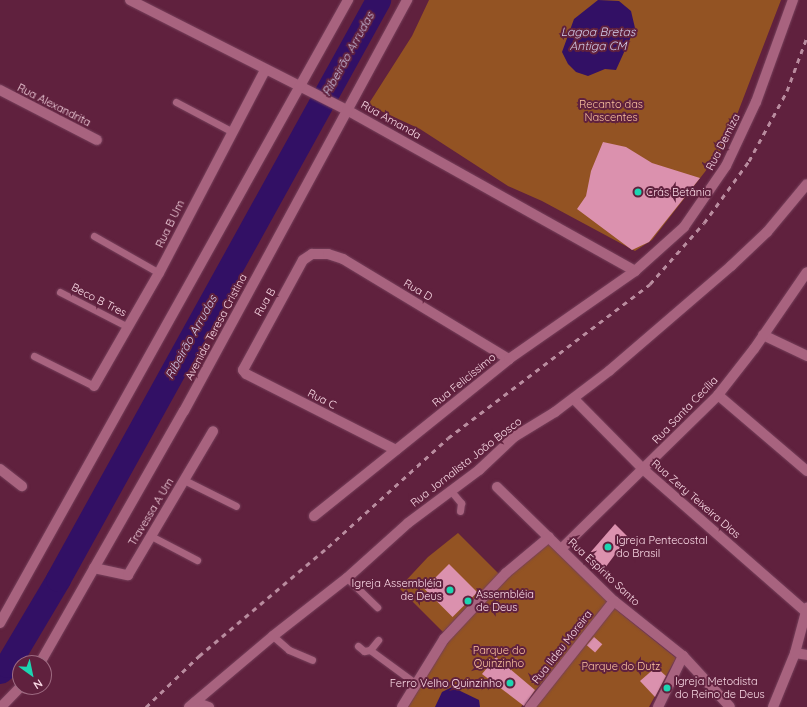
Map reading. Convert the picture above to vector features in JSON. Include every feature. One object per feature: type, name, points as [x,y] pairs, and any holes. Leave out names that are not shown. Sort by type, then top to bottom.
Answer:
[{"type":"street","name":"Rua Amanda","points":[[130,0],[265,70],[347,110],[635,271]]},
{"type":"street","points":[[0,623],[348,0]]},
{"type":"street","name":"Avenida Teresa Cristina","points":[[45,655],[184,411],[407,0]]},
{"type":"street","name":"Rua Demiza","points":[[635,271],[684,227],[726,166],[756,102],[793,0]]},
{"type":"street","name":"Rua B Um","points":[[94,386],[159,273],[265,70]]},
{"type":"street","name":"Rua Alexandrita","points":[[0,90],[97,140]]},
{"type":"street","name":"Rua Jornalista João Bosco","points":[[192,704],[273,636],[347,578],[408,523],[479,470],[514,437],[574,399],[731,266],[767,232],[807,184]]},
{"type":"street","name":"Rua D","points":[[312,254],[328,254],[343,259],[509,359]]},
{"type":"street","name":"Rua B","points":[[244,365],[303,260],[312,254]]},
{"type":"street","name":"Rua Felicíssimo","points":[[314,516],[509,359],[635,271]]},
{"type":"street","name":"Rua Santa Cecília","points":[[561,549],[644,470],[718,395],[764,336],[807,272]]},
{"type":"street","points":[[764,336],[807,356]]},
{"type":"street","name":"Rua C","points":[[244,365],[246,374],[396,450]]},
{"type":"street","points":[[718,395],[807,471]]},
{"type":"street","name":"Rua Zery Teixeira Dias","points":[[574,399],[644,470],[806,610]]},
{"type":"street","name":"Travessa A Um","points":[[94,568],[128,575],[213,431]]},
{"type":"street","points":[[0,469],[22,486]]},
{"type":"street","name":"Rua Espírito Santo","points":[[497,487],[614,601],[683,656],[730,707]]},
{"type":"street","points":[[402,707],[415,683],[444,639],[506,573],[549,537]]},
{"type":"street","name":"Rua Ildeu Moreira","points":[[530,707],[614,601]]},
{"type":"street","points":[[773,707],[795,653],[806,610]]},
{"type":"street","points":[[795,653],[807,656]]},
{"type":"street","points":[[658,707],[683,656]]},
{"type":"street","points":[[1,707],[12,695]]},
{"type":"street","points":[[192,704],[209,707]]},
{"type":"lane","points":[[176,102],[233,132]]},
{"type":"lane","points":[[94,236],[159,273]]},
{"type":"lane","name":"Beco B Tres","points":[[60,292],[128,327]]},
{"type":"lane","points":[[34,356],[94,386]]},
{"type":"lane","points":[[184,480],[236,506]]},
{"type":"lane","points":[[451,491],[460,503],[460,511]]},
{"type":"lane","points":[[151,536],[197,560]]},
{"type":"lane","points":[[347,578],[377,607]]},
{"type":"lane","points":[[273,636],[289,650],[312,660]]},
{"type":"lane","points":[[358,646],[364,651],[370,650],[378,640]]},
{"type":"lane","points":[[370,650],[415,683]]},
{"type":"green space","name":"Recanto das Nascentes","points":[[429,0],[781,0],[725,146],[652,240],[635,251],[542,201],[508,186],[420,129],[368,105],[412,36]]},
{"type":"green space","points":[[458,533],[499,574],[443,632],[399,588],[428,557]]},
{"type":"green space","name":"Parque do Quinzinho","points":[[549,543],[611,603],[521,707],[408,707],[430,668],[454,634],[517,569]]},
{"type":"green space","name":"Parque do Dutz","points":[[614,608],[676,658],[649,707],[535,707]]},
{"type":"water","name":"Lagoa Bretas Antiga CM","points":[[598,0],[619,1],[631,11],[635,28],[616,70],[605,69],[588,76],[576,72],[568,64],[562,52],[574,19]]},
{"type":"water","points":[[452,687],[479,700],[480,707],[435,707],[442,692]]},
{"type":"building","name":"Crás Betânia","points":[[603,142],[626,147],[652,163],[700,178],[649,242],[632,250],[577,209],[586,196],[591,171]]},
{"type":"building","name":"Igreja Pentecostal do Brasil","points":[[615,524],[628,537],[605,568],[589,554]]},
{"type":"building","name":"Igreja Assembléia de Deus","points":[[449,564],[477,592],[453,617],[424,589]]},
{"type":"building","points":[[594,637],[602,644],[595,653],[587,645]]},
{"type":"building","name":"Ferro Velho Quinzinho","points":[[496,657],[535,690],[524,706],[482,674]]},
{"type":"building","name":"Igreja Metodista do Reino de Deus","points":[[656,667],[666,676],[655,697],[640,681]]},
{"type":"waterway","name":"Ribeirão Arrudas","points":[[0,671],[7,665],[58,579],[378,0]]},
{"type":"railway","points":[[146,707],[199,656],[328,547],[448,438],[650,284],[704,223],[749,161],[787,91],[807,37]]},
{"type":"place","name":"Crás Betânia","points":[[638,192]]},
{"type":"place","name":"Igreja Pentecostal do Brasil","points":[[608,547]]},
{"type":"place","name":"Igreja Assembléia de Deus","points":[[450,590]]},
{"type":"place","name":"Assembléia de Deus","points":[[468,601]]},
{"type":"place","name":"Ferro Velho Quinzinho","points":[[510,683]]},
{"type":"place","name":"Igreja Metodista do Reino de Deus","points":[[667,688]]}]
